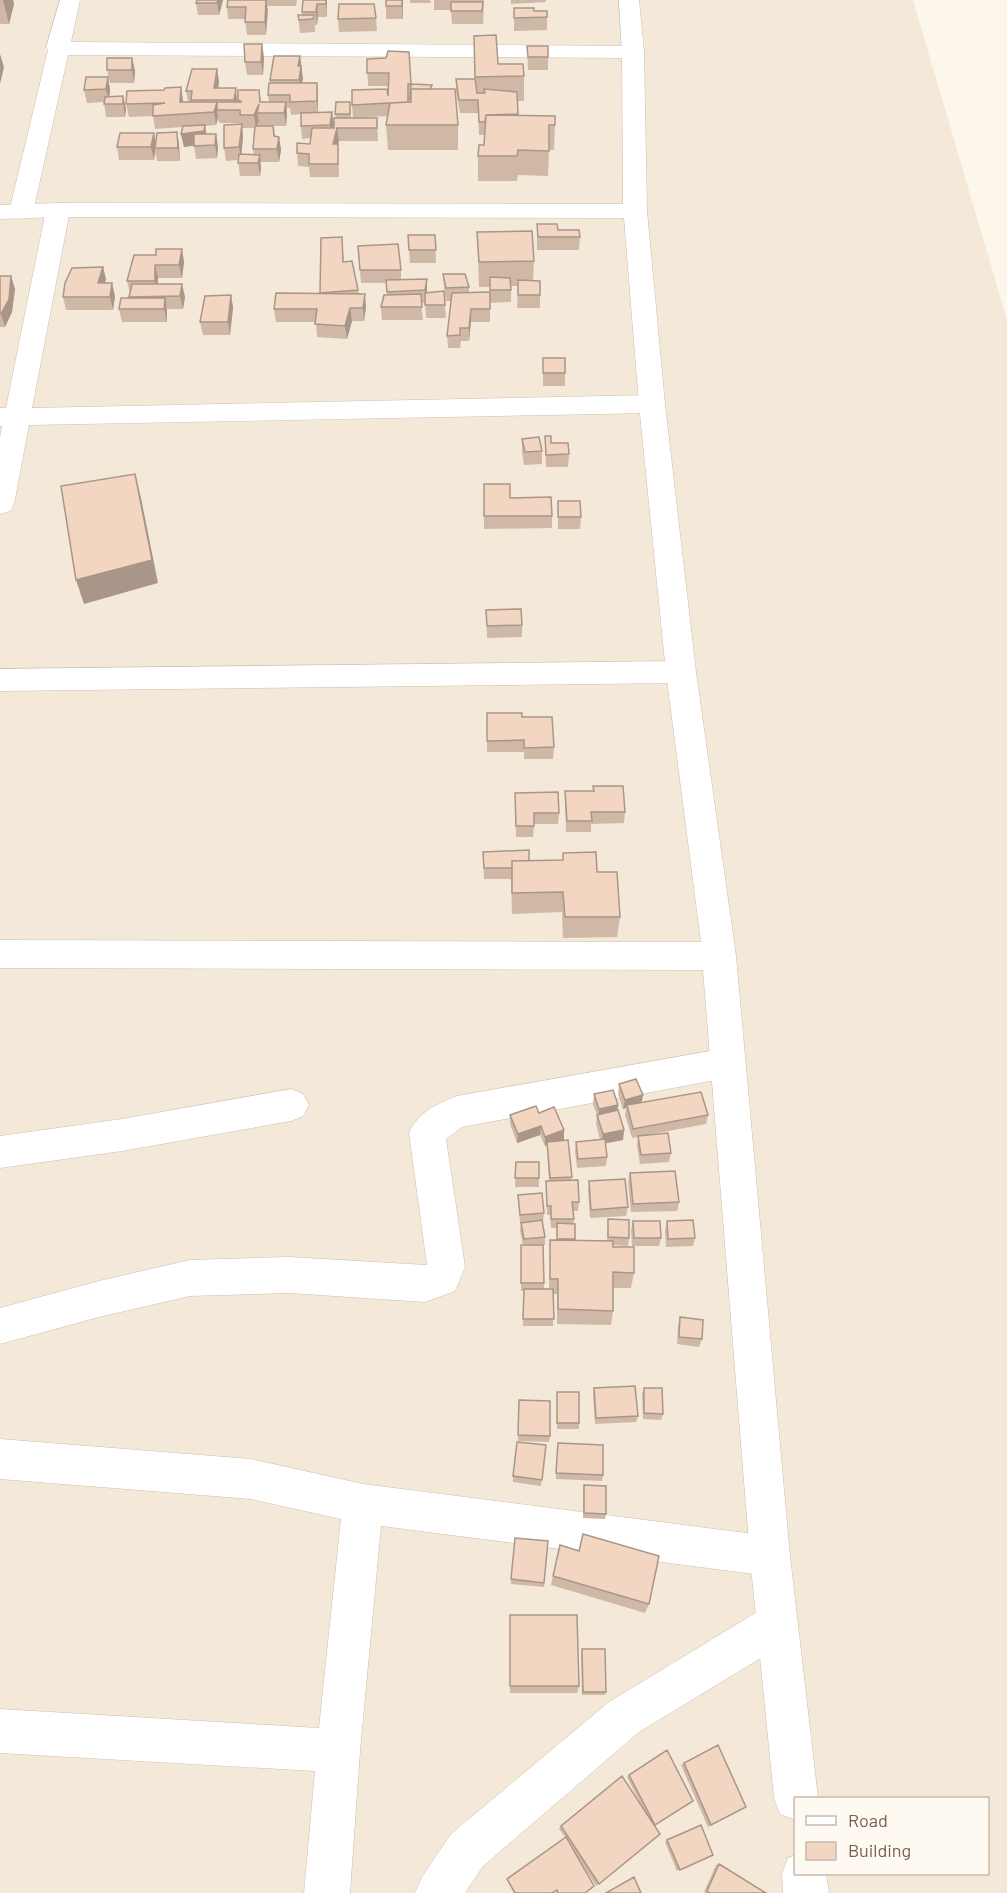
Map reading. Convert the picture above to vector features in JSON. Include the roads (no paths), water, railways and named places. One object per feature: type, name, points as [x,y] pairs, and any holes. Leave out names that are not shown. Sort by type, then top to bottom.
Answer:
[{"type":"street","points":[[70,0],[10,212],[58,210],[635,211]]},
{"type":"street","points":[[629,0],[633,52],[635,211],[652,404],[681,672],[719,956],[770,1556],[796,1797]]},
{"type":"street","points":[[57,48],[633,52]]},
{"type":"street","points":[[0,504],[9,417],[58,210]]},
{"type":"street","points":[[9,417],[652,404]]},
{"type":"street","points":[[0,680],[681,672]]},
{"type":"street","points":[[0,954],[719,956]]},
{"type":"street","points":[[0,1326],[99,1299],[190,1278],[289,1275],[425,1284],[442,1278],[446,1267],[427,1133],[441,1120],[457,1112],[727,1063]]},
{"type":"street","points":[[0,1152],[122,1135],[291,1105]]},
{"type":"street","points":[[0,1459],[251,1479],[363,1504],[770,1556]]},
{"type":"street","points":[[327,1893],[338,1751],[363,1504]]},
{"type":"street","points":[[438,1893],[467,1850],[624,1718],[777,1624]]},
{"type":"street","points":[[0,1731],[338,1751]]},
{"type":"street","points":[[804,1875],[806,1893]]}]
